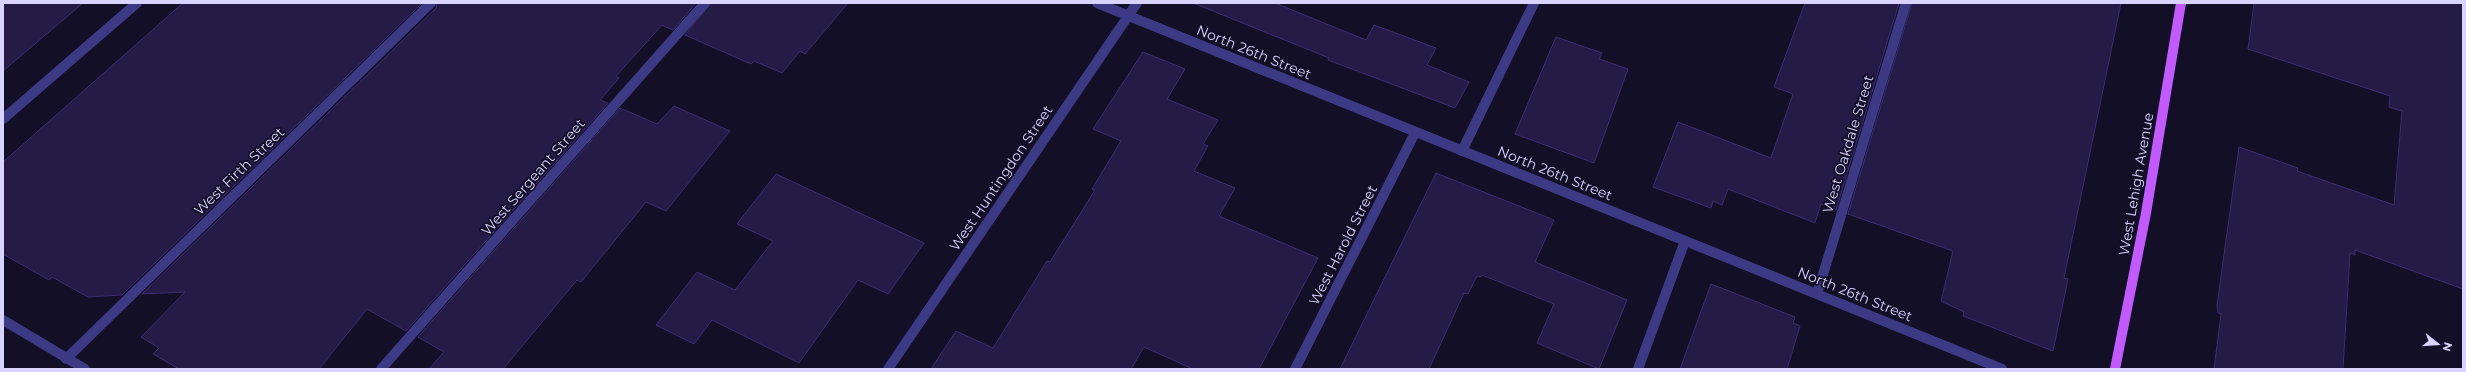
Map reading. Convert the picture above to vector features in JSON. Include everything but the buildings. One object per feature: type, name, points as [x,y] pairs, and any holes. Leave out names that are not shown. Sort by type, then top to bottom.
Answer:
[{"type":"main road","name":"West Lehigh Avenue","points":[[2115,369],[2146,213],[2181,3]]},
{"type":"street","points":[[3,119],[137,3]]},
{"type":"street","name":"West Firth Street","points":[[66,359],[431,3]]},
{"type":"street","name":"West Sergeant Street","points":[[381,369],[705,3]]},
{"type":"street","name":"North 26th Street","points":[[1097,3],[1415,133],[2002,369]]},
{"type":"street","name":"West Huntingdon Street","points":[[888,369],[1137,3]]},
{"type":"street","points":[[1462,151],[1534,3]]},
{"type":"street","name":"West Oakdale Street","points":[[1817,294],[1906,3]]},
{"type":"street","name":"West Harold Street","points":[[1295,369],[1415,133]]},
{"type":"street","points":[[1638,369],[1685,241]]},
{"type":"street","points":[[3,320],[66,359],[86,369]]}]
